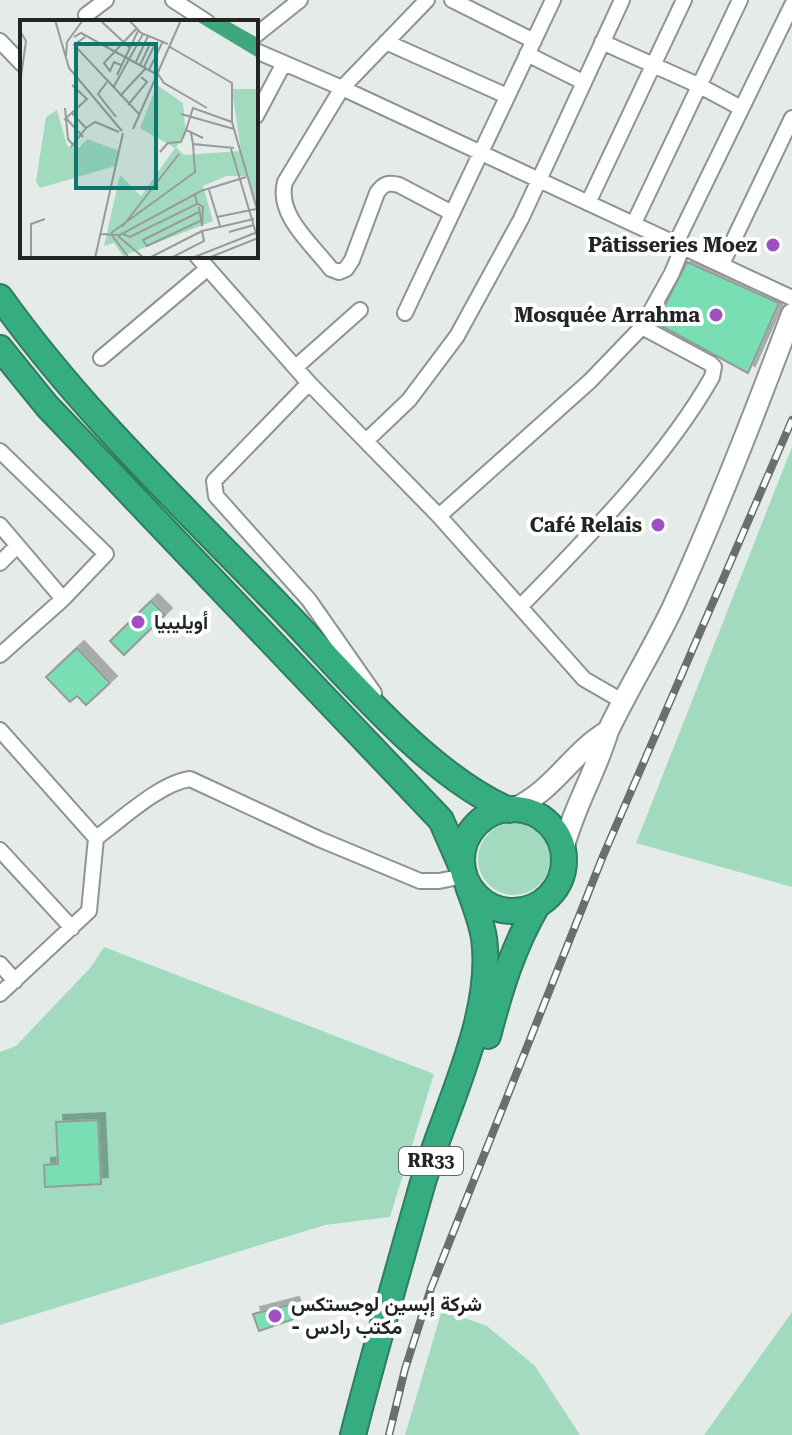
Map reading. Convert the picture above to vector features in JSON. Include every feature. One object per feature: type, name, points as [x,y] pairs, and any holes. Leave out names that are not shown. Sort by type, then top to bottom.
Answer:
[{"type":"highway","points":[[0,297],[55,368],[136,457],[402,733],[465,788],[511,810],[539,816],[558,836],[563,850]]},
{"type":"highway","points":[[0,348],[57,417],[441,820],[464,877],[478,898],[491,907],[506,911],[522,911],[537,906]]},
{"type":"highway","name":"RR33","points":[[353,1435],[421,1187],[469,1053],[478,1019],[485,968],[484,942],[464,877],[461,856],[469,833],[486,816],[511,810]]},
{"type":"highway","name":"RR33","points":[[365,1435],[387,1343],[421,1252],[435,1192],[482,1059],[509,962],[518,937],[537,906],[546,900],[559,882],[563,872],[563,850]]},
{"type":"main road","name":"RR33","points":[[563,850],[569,824],[608,731],[692,565],[792,314]]},
{"type":"main road","name":"RR33","points":[[511,810],[534,800],[591,741],[608,731]]},
{"type":"street","points":[[86,15],[106,0]]},
{"type":"street","points":[[258,33],[300,0]]},
{"type":"street","points":[[427,0],[342,88],[285,182],[282,195],[285,209],[292,220],[331,269],[339,272],[352,260],[382,185],[399,185],[452,213]]},
{"type":"street","points":[[452,0],[583,82]]},
{"type":"street","points":[[405,313],[553,0]]},
{"type":"street","points":[[366,441],[409,400],[457,336],[493,273],[622,0]]},
{"type":"street","points":[[588,203],[684,0]]},
{"type":"street","points":[[634,223],[740,0]]},
{"type":"street","points":[[439,516],[590,381],[642,327],[672,273],[680,245],[741,108],[792,5],[780,0]]},
{"type":"street","points":[[181,2],[204,20]]},
{"type":"street","points":[[0,41],[20,62]]},
{"type":"street","points":[[386,42],[507,96]]},
{"type":"street","points":[[602,42],[741,108]]},
{"type":"street","points":[[258,52],[342,88],[792,298]]},
{"type":"street","points":[[258,112],[283,65]]},
{"type":"street","points":[[722,264],[792,118]]},
{"type":"street","points":[[199,258],[309,383],[439,516],[584,679],[622,701]]},
{"type":"street","points":[[101,358],[208,268]]},
{"type":"street","points":[[297,366],[360,310]]},
{"type":"street","points":[[520,607],[602,522],[671,437],[712,377],[714,367],[711,364],[642,327]]},
{"type":"street","points":[[309,383],[214,481],[216,496],[309,600],[402,733]]},
{"type":"street","points":[[0,451],[106,554],[63,599],[3,645]]},
{"type":"street","points":[[0,525],[63,599]]},
{"type":"street","points":[[0,563],[17,546]]},
{"type":"street","points":[[0,730],[96,838],[89,911],[0,994]]},
{"type":"street","points":[[96,838],[162,790],[178,781],[190,779],[319,839],[420,881],[464,877]]},
{"type":"street","points":[[0,850],[72,928]]},
{"type":"street","points":[[0,964],[15,981]]},
{"type":"green space","points":[[792,447],[792,887],[636,843]]},
{"type":"green space","points":[[514,823],[540,833],[550,859],[540,885],[514,895],[488,885],[478,859],[488,833]]},
{"type":"green space","points":[[104,947],[434,1074],[390,1217],[325,1225],[0,1325],[0,1052],[16,1046],[91,967]]},
{"type":"green space","points":[[442,1310],[487,1326],[535,1366],[580,1435],[405,1435]]},
{"type":"green space","points":[[792,1312],[792,1435],[704,1435]]},
{"type":"building","name":"Mosquée Arrahma","points":[[687,262],[779,303],[748,373],[656,323]]},
{"type":"building","points":[[151,601],[165,615],[124,655],[110,641]]},
{"type":"building","points":[[77,648],[110,683],[86,705],[77,696],[70,702],[46,677]]},
{"type":"building","points":[[98,1120],[101,1184],[45,1187],[44,1165],[58,1164],[56,1122]]},
{"type":"building","name":"شركة إبسين لوجستكس - مكتب رادس","points":[[292,1304],[297,1318],[259,1331],[253,1314]]},
{"type":"railway","points":[[389,1435],[405,1369],[431,1288],[603,856],[792,420]]},
{"type":"place","name":"Pâtisseries Moez","points":[[773,245]]},
{"type":"place","name":"Mosquée Arrahma","points":[[716,315]]},
{"type":"place","name":"Café Relais","points":[[658,525]]},
{"type":"place","name":"أويليبيا","points":[[138,622]]},
{"type":"place","name":"شركة إبسين لوجستكس - مكتب رادس","points":[[275,1316]]}]
